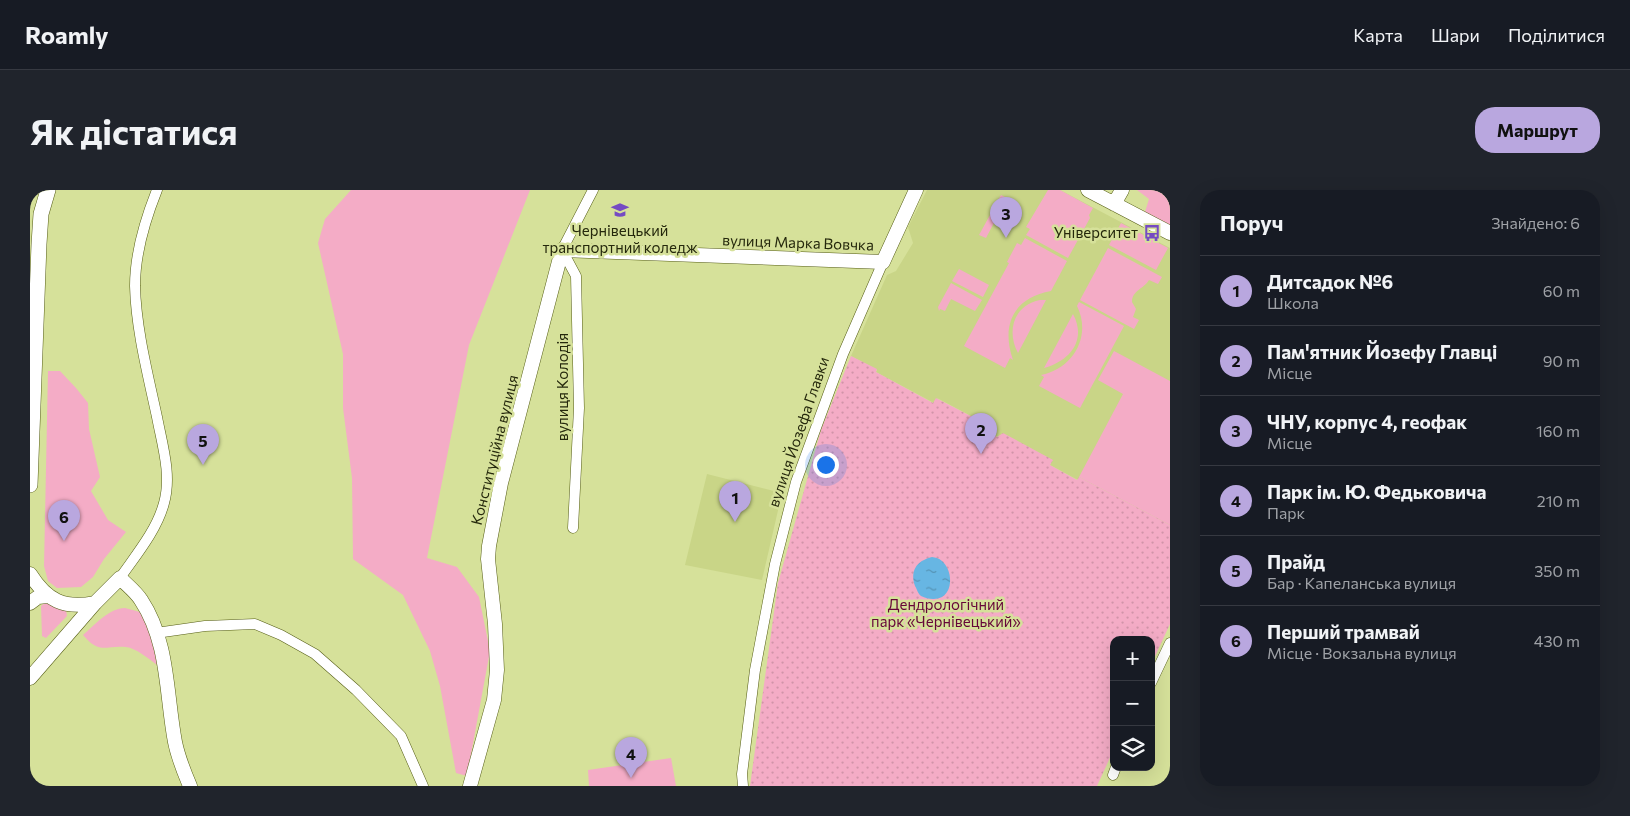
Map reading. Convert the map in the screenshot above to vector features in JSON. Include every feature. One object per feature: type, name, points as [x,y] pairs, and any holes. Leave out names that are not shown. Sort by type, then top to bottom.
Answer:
[{"type":"main road","points":[[30,485],[39,244],[41,214],[48,190]]},
{"type":"street","points":[[30,678],[95,603],[120,578],[143,544],[164,504],[167,485],[160,433],[143,349],[135,285],[140,245],[157,190]]},
{"type":"street","name":"Конституційна вулиця","points":[[470,786],[494,700],[497,670],[495,624],[488,559],[501,483],[562,250],[593,190]]},
{"type":"street","name":"вулиця Йозефа Главки","points":[[743,786],[742,774],[755,670],[775,564],[796,482],[843,354],[882,262],[916,190]]},
{"type":"street","points":[[1088,190],[1170,233]]},
{"type":"street","points":[[1114,204],[1122,190]]},
{"type":"street","name":"вулиця Марка Вовчка","points":[[562,250],[882,262]]},
{"type":"street","name":"вулиця Колодія","points":[[562,250],[576,276],[579,408],[572,528]]},
{"type":"street","points":[[30,574],[38,588],[57,602],[70,606],[95,603]]},
{"type":"street","points":[[120,578],[141,600],[156,633],[167,678],[175,743],[182,769],[190,786]]},
{"type":"street","points":[[30,603],[38,597],[47,596]]},
{"type":"street","points":[[156,633],[204,626],[255,624],[304,647],[337,673],[401,736],[423,786]]},
{"type":"street","points":[[1152,681],[1170,643]]},
{"type":"shaded area","points":[[927,190],[1060,190],[1170,248],[1170,525],[1079,477],[1078,480],[1050,465],[1052,460],[985,431],[986,424],[937,398],[934,403],[876,372],[877,370],[851,356],[887,275],[896,271],[913,243],[908,227]]},
{"type":"shaded area","points":[[707,474],[782,493],[762,580],[685,565]]},
{"type":"green space","points":[[351,190],[530,190],[469,345],[427,558],[457,567],[479,597],[490,651],[467,776],[456,773],[440,686],[430,651],[403,595],[353,559],[352,478],[343,408],[343,354],[318,243],[325,219]]},
{"type":"green space","points":[[1048,190],[1060,190],[1093,208],[1089,215],[1090,218],[1068,258],[1026,235],[1030,229],[1026,227]]},
{"type":"green space","points":[[1137,190],[1170,190],[1170,225],[1145,212],[1149,199]]},
{"type":"green space","points":[[1001,195],[1007,198],[986,238],[979,235]]},
{"type":"green space","points":[[1121,223],[1168,248],[1156,270],[1109,245]]},
{"type":"green space","points":[[1025,238],[1067,261],[1051,291],[1027,300],[1013,315],[1009,335],[1013,360],[1010,358],[1005,368],[964,346],[1009,263],[1007,262],[1017,243],[1021,245]]},
{"type":"green space","points":[[1108,248],[1162,277],[1158,284],[1149,280],[1134,295],[1132,302],[1136,309],[1133,317],[1139,320],[1134,329],[1080,300]]},
{"type":"green space","points":[[959,269],[989,285],[983,297],[952,281]]},
{"type":"green space","points":[[951,283],[982,300],[975,311],[951,299],[945,311],[940,309],[939,311],[938,307]]},
{"type":"green space","points":[[1040,300],[1046,300],[1018,353],[1014,345],[1013,336],[1015,320],[1018,313],[1024,307]]},
{"type":"green space","points":[[1079,302],[1124,326],[1080,408],[1039,386],[1044,377],[1041,375],[1052,372],[1062,366],[1077,349],[1082,329],[1081,317],[1077,306]]},
{"type":"green space","points":[[1073,314],[1078,332],[1074,348],[1061,360],[1044,368]]},
{"type":"green space","points":[[1114,351],[1170,381],[1170,525],[1079,477],[1123,394],[1098,380]]},
{"type":"green space","name":"Дендрологічний парк «Чернівецький»","points":[[851,356],[877,369],[876,372],[933,403],[936,398],[986,424],[986,431],[997,437],[1003,433],[1053,460],[1050,465],[1077,480],[1079,477],[1170,525],[1170,624],[1155,656],[1155,636],[1110,636],[1110,758],[1097,786],[750,786],[778,583],[821,430]]},
{"type":"green space","points":[[48,371],[60,371],[88,403],[89,429],[100,477],[91,491],[108,520],[126,532],[104,559],[93,577],[81,587],[57,588],[48,581],[44,566]]},
{"type":"green space","points":[[46,602],[66,610],[67,616],[46,638],[42,636],[41,606]]},
{"type":"green space","points":[[125,608],[140,612],[151,634],[157,665],[134,649],[126,647],[99,647],[83,635],[108,614]]},
{"type":"green space","points":[[671,758],[676,786],[589,786],[588,770]]},
{"type":"water","points":[[932,557],[939,559],[945,564],[949,571],[950,579],[946,593],[941,598],[933,599],[920,595],[915,586],[913,576],[918,564]]},
{"type":"place","name":"Чернівецький транспортний коледж","points":[[620,210]]},
{"type":"place","name":"Університет","points":[[1152,233]]},
{"type":"place","name":"ЧНУ, корпус 4, геофак","points":[[1006,238]]},
{"type":"place","name":"Пам'ятник Йозефу Главці","points":[[981,454]]},
{"type":"place","name":"Прайд","points":[[203,465]]},
{"type":"place","name":"Дитсадок №6","points":[[735,522]]},
{"type":"place","name":"Перший трамвай","points":[[64,541]]},
{"type":"place","name":"Парк ім. Ю. Федьковича","points":[[631,778]]}]
